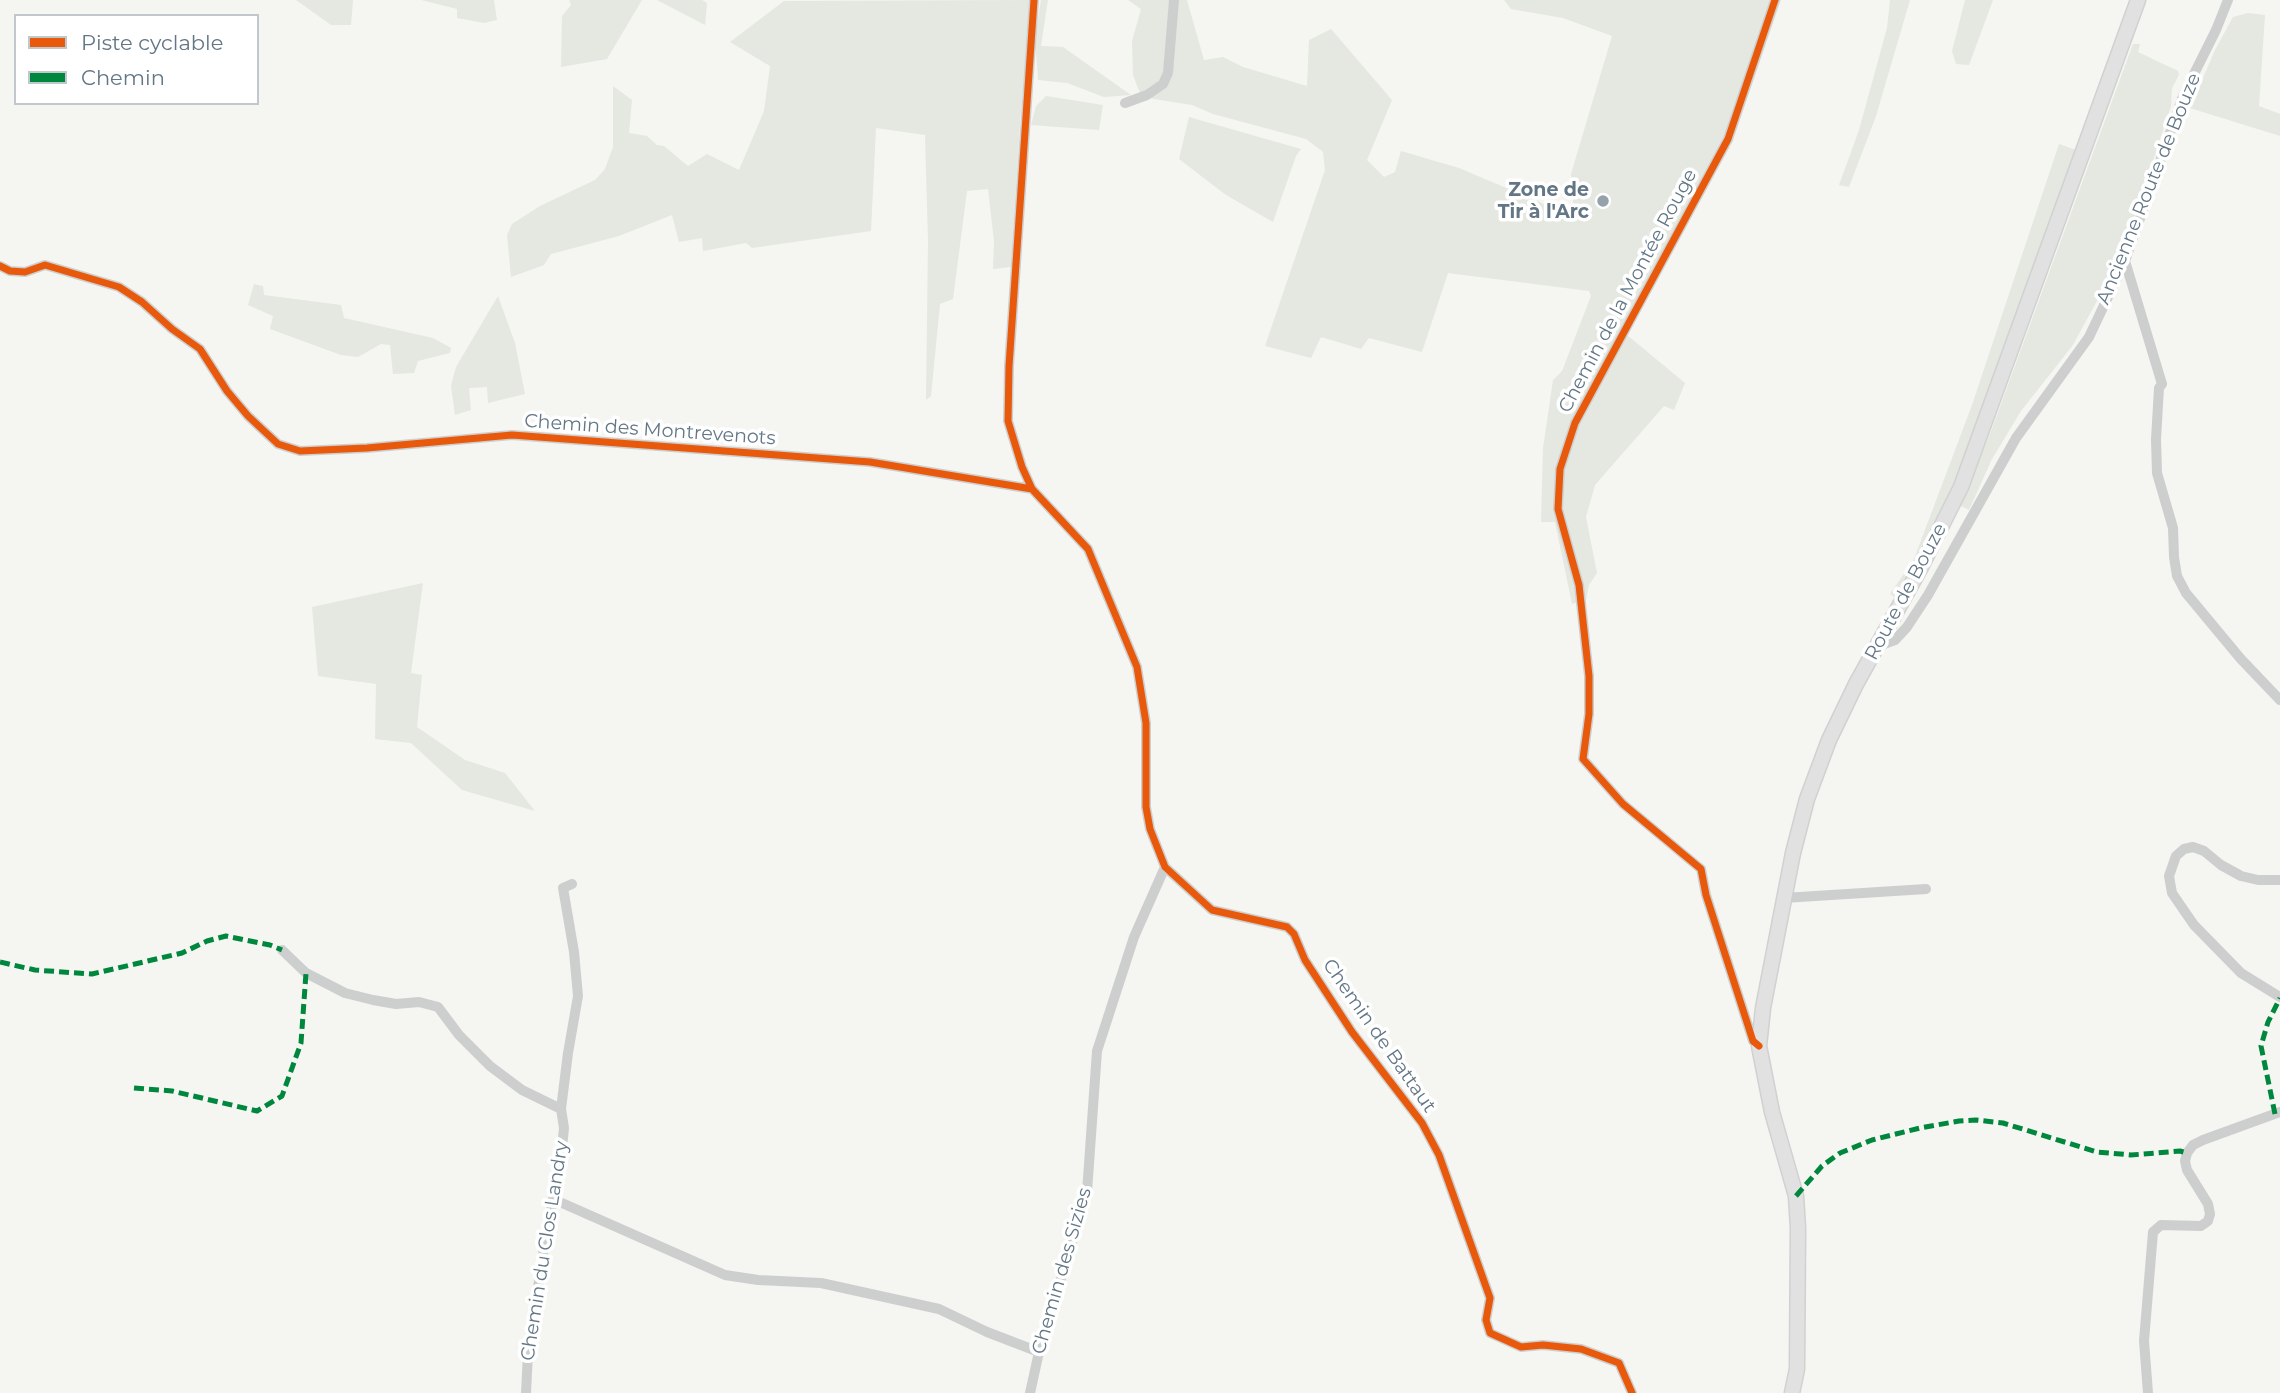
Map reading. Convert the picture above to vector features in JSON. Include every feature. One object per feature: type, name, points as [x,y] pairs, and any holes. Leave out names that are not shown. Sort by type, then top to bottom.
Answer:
[{"type":"main road","name":"Route de Bouze","points":[[1792,1393],[1797,1369],[1796,1196],[1766,1091],[1759,1046],[1763,1008],[1784,898],[1807,799],[1829,740],[1961,487],[2138,0]]},
{"type":"street","points":[[1032,489],[1008,421],[1009,366],[1034,0]]},
{"type":"street","points":[[1125,103],[1147,95],[1163,84],[1168,73],[1174,0]]},
{"type":"street","name":"Chemin de la Montée Rouge","points":[[1759,1046],[1753,1041],[1706,895],[1701,869],[1623,804],[1583,758],[1589,714],[1589,676],[1579,586],[1558,509],[1560,469],[1575,423],[1728,139],[1775,0]]},
{"type":"street","name":"Ancienne Route de Bouze","points":[[1876,648],[1895,640],[1921,605],[2016,438],[2089,337],[2124,261],[2183,96],[2228,0]]},
{"type":"street","points":[[2124,261],[2162,384],[2159,388],[2155,439],[2157,473],[2173,528],[2177,576],[2186,593],[2240,658],[2280,700]]},
{"type":"street","name":"Chemin des Montrevenots","points":[[0,267],[24,272],[44,265],[119,287],[200,349],[227,391],[248,416],[278,444],[300,451],[367,449],[512,435],[870,462],[1032,489]]},
{"type":"street","name":"Chemin de Battaut","points":[[1032,489],[1088,549],[1137,667],[1146,723],[1146,807],[1150,829],[1166,867],[1212,910],[1287,927],[1294,933],[1306,960],[1352,1032],[1422,1123],[1438,1156],[1490,1297],[1486,1320],[1490,1333],[1521,1347],[1543,1345],[1581,1349],[1619,1363],[1632,1393]]},
{"type":"street","points":[[2280,880],[2258,880],[2241,876],[2204,851],[2193,847],[2184,849],[2176,856],[2169,876],[2172,892],[2194,925],[2241,973],[2280,997]]},
{"type":"street","name":"Chemin des Sizies","points":[[1030,1393],[1039,1352],[1087,1192],[1097,1052],[1133,937],[1166,867]]},
{"type":"street","name":"Chemin du Clos Landry","points":[[526,1393],[528,1353],[564,1128],[561,1109],[578,996],[563,888],[572,884]]},
{"type":"street","points":[[1784,898],[1926,889]]},
{"type":"street","points":[[282,950],[317,981],[345,993],[396,1004],[419,1002],[438,1007],[459,1035],[490,1066],[522,1090],[561,1109]]},
{"type":"street","points":[[2148,1393],[2144,1341],[2153,1232],[2161,1225],[2201,1226],[2208,1221],[2210,1214],[2208,1204],[2185,1166],[2187,1153],[2193,1145],[2203,1140],[2280,1112]]},
{"type":"street","points":[[553,1199],[725,1275],[758,1280],[821,1283],[939,1308],[987,1332],[1039,1352]]},
{"type":"shaded area","points":[[296,0],[353,0],[351,25],[331,25]]},
{"type":"shaded area","points":[[421,0],[494,0],[497,20],[484,23],[457,18],[457,9]]},
{"type":"shaded area","points":[[569,0],[642,0],[607,59],[561,67],[562,16],[571,5]]},
{"type":"shaded area","points":[[657,0],[702,0],[707,3],[705,25]]},
{"type":"shaded area","points":[[1031,0],[1011,267],[993,269],[994,241],[988,189],[967,191],[953,299],[940,304],[931,396],[926,400],[928,240],[925,135],[876,128],[871,231],[752,248],[746,243],[703,251],[702,238],[679,242],[672,215],[619,236],[551,254],[544,265],[511,277],[507,235],[512,224],[540,206],[595,180],[605,169],[613,147],[613,86],[632,100],[629,133],[647,136],[688,166],[707,154],[739,170],[764,111],[770,66],[730,42],[784,1]]},
{"type":"shaded area","points":[[1041,0],[1048,0],[1041,46],[1063,47],[1131,95],[1104,97],[1067,83],[1038,80],[1035,37]]},
{"type":"shaded area","points":[[1128,0],[1187,0],[1204,60],[1223,57],[1243,67],[1307,86],[1309,40],[1331,29],[1392,100],[1367,160],[1384,177],[1395,172],[1401,151],[1459,168],[1563,212],[1573,203],[1571,174],[1612,36],[1563,18],[1511,9],[1504,0],[1781,0],[1732,143],[1627,335],[1685,383],[1674,410],[1664,406],[1595,485],[1586,517],[1597,573],[1589,585],[1586,600],[1572,604],[1555,522],[1541,522],[1543,448],[1553,380],[1562,371],[1591,296],[1589,291],[1448,273],[1422,352],[1369,338],[1361,349],[1321,337],[1311,358],[1265,346],[1325,170],[1323,152],[1306,139],[1213,114],[1192,105],[1148,98],[1139,91],[1133,75],[1132,41],[1141,9]]},
{"type":"shaded area","points":[[1890,0],[1910,0],[1876,116],[1849,187],[1839,185],[1859,130],[1887,28]]},
{"type":"shaded area","points":[[1965,0],[1993,0],[1969,65],[1956,64],[1952,51]]},
{"type":"shaded area","points":[[2248,13],[2265,15],[2259,106],[2280,114],[2280,136],[2190,108],[2215,50],[2233,17]]},
{"type":"shaded area","points":[[2133,44],[2140,44],[2138,52],[2178,71],[2179,75],[2172,88],[2171,106],[2129,234],[2112,273],[2073,345],[2021,411],[1992,459],[1969,510],[1961,506]]},
{"type":"shaded area","points":[[1046,96],[1103,105],[1099,130],[1031,125],[1036,106]]},
{"type":"shaded area","points":[[1189,117],[1301,149],[1296,156],[1273,222],[1226,195],[1179,159]]},
{"type":"shaded area","points":[[2059,144],[2076,150],[1958,478],[1897,599],[1890,594],[1914,559],[1972,405]]},
{"type":"shaded area","points":[[254,284],[263,286],[264,295],[341,305],[344,318],[433,338],[451,348],[450,353],[418,361],[414,373],[393,374],[390,345],[381,344],[358,357],[341,355],[270,329],[273,316],[248,305]]},
{"type":"shaded area","points":[[498,296],[515,343],[525,394],[488,403],[487,387],[469,388],[471,410],[455,415],[451,386],[456,367]]},
{"type":"shaded area","points":[[423,583],[411,673],[422,675],[417,727],[465,760],[505,773],[535,811],[462,790],[411,743],[375,739],[376,684],[318,676],[312,607]]},
{"type":"marked path","points":[[0,962],[35,970],[92,974],[182,953],[207,941],[226,936],[282,950]]},
{"type":"marked path","points":[[134,1088],[172,1091],[257,1111],[282,1096],[301,1043],[306,973]]},
{"type":"marked path","points":[[2275,1114],[2261,1046],[2268,1022],[2280,998]]},
{"type":"marked path","points":[[1796,1196],[1822,1166],[1840,1153],[1872,1140],[1959,1121],[2003,1123],[2097,1152],[2131,1155],[2180,1151],[2187,1153]]},
{"type":"cycle path","points":[[1034,0],[1009,366],[1008,421],[1022,467],[1032,489],[1088,549],[1137,667],[1146,723],[1146,807],[1150,829],[1165,867],[1212,910],[1287,927],[1294,934],[1305,960],[1352,1032],[1422,1123],[1439,1155],[1490,1298],[1486,1320],[1490,1333],[1521,1347],[1543,1345],[1581,1349],[1619,1363],[1632,1393]]},
{"type":"cycle path","points":[[1759,1046],[1753,1041],[1706,895],[1701,869],[1623,804],[1583,759],[1589,714],[1589,676],[1579,585],[1558,509],[1560,469],[1575,423],[1728,139],[1775,0]]},
{"type":"cycle path","points":[[0,266],[10,271],[25,272],[45,265],[119,287],[200,349],[227,391],[248,416],[278,444],[300,451],[512,435],[870,462],[1032,489]]},
{"type":"place","name":"Zone de Tir à l'Arc","points":[[1603,201]]}]
